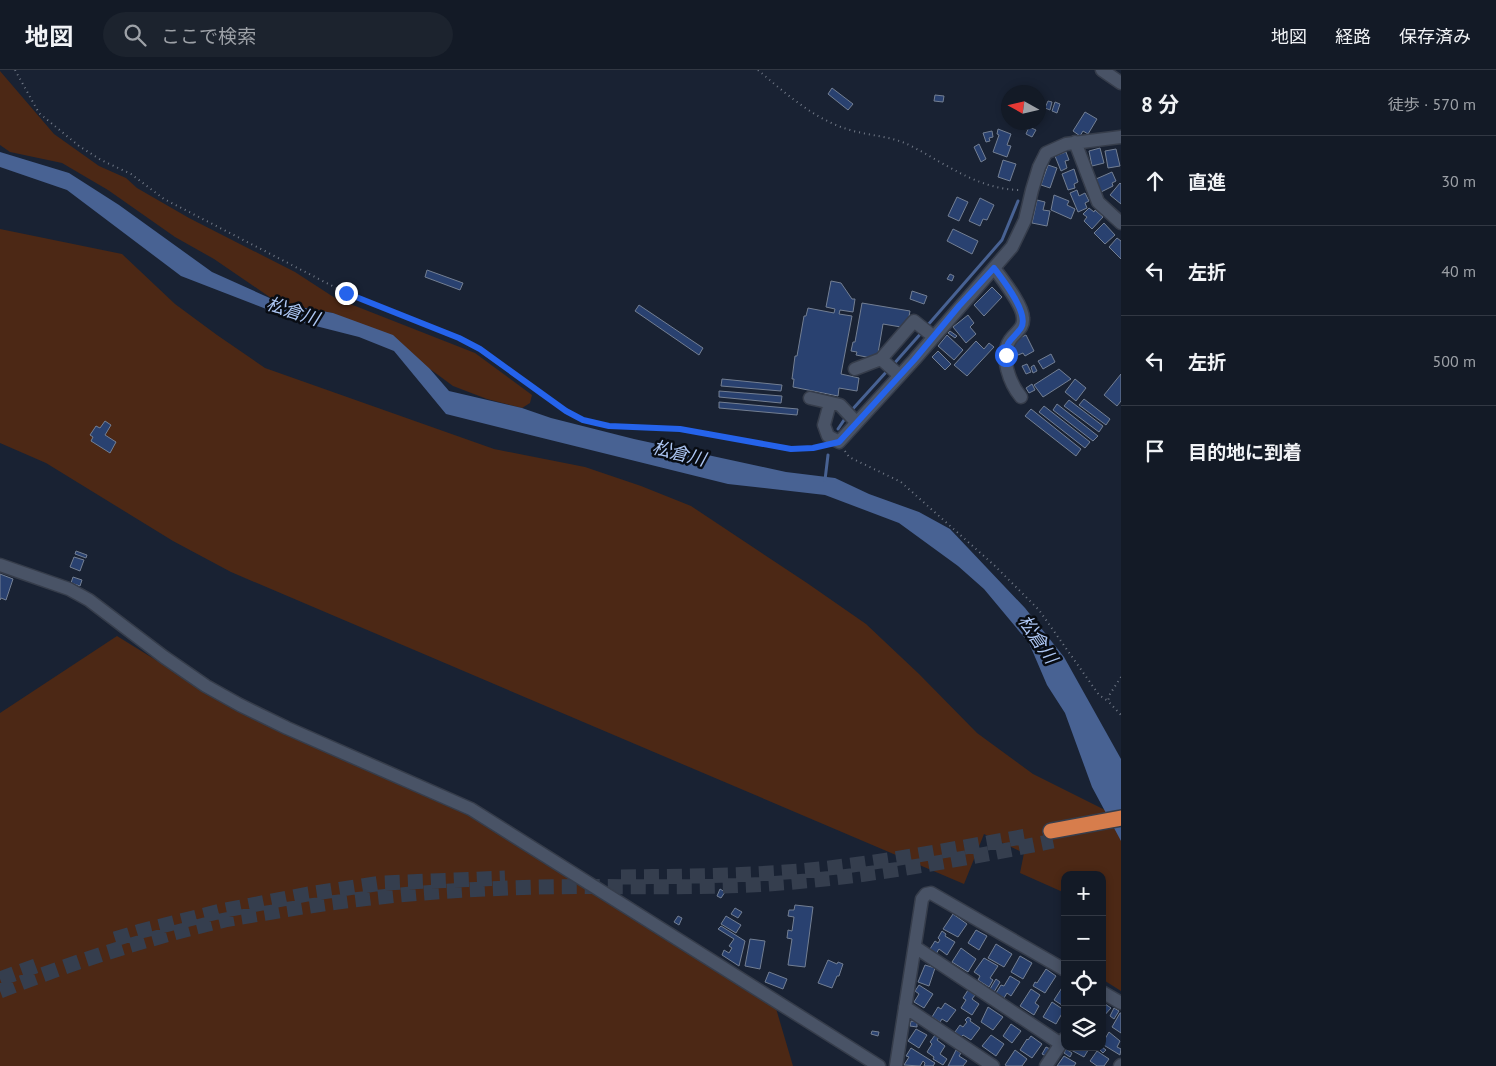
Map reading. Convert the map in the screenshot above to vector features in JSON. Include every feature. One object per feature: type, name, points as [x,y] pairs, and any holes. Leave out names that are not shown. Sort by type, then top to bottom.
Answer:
[{"type":"highway","points":[[1052,836],[1088,829],[1121,818]]},
{"type":"highway","points":[[1088,829],[1121,827]]},
{"type":"street","points":[[1102,70],[1121,83]]},
{"type":"street","points":[[830,403],[824,424],[828,436],[839,442],[851,416],[890,367],[994,268],[1018,239],[1039,167],[1046,153],[1075,142],[1121,137]]},
{"type":"street","points":[[1075,142],[1098,202],[1121,223]]},
{"type":"street","points":[[994,268],[1022,313],[1022,325],[1010,339],[1006,348],[1006,362],[1010,377],[1021,397]]},
{"type":"street","points":[[890,367],[914,321],[928,332]]},
{"type":"street","points":[[855,370],[890,367]]},
{"type":"street","points":[[810,398],[840,405],[851,416]]},
{"type":"street","points":[[0,565],[69,589],[89,600],[124,628],[192,676],[240,705],[287,728],[471,809],[879,1066]]},
{"type":"street","points":[[896,1066],[922,899],[926,894],[931,893],[1061,968]]},
{"type":"street","points":[[915,947],[1061,1040]]},
{"type":"street","points":[[1106,994],[1121,1003]]},
{"type":"street","points":[[906,1007],[993,1066]]},
{"type":"street","points":[[1046,1066],[1061,1044]]},
{"type":"path","points":[[15,70],[40,113],[79,146],[101,160],[132,174],[164,198],[346,293],[459,338],[480,349],[566,411],[583,420],[609,426],[680,429],[791,449],[813,448],[839,442],[849,457],[901,482],[995,566],[1039,610],[1099,694],[1121,715]]},
{"type":"path","points":[[758,70],[795,100],[842,128],[901,142],[959,173],[996,187],[1008,190],[1032,190]]},
{"type":"path","points":[[1108,701],[1110,694],[1121,677]]},
{"type":"shaded area","points":[[0,71],[54,134],[99,166],[126,178],[137,188],[189,218],[295,272],[335,298],[475,353],[532,395],[530,403],[522,408],[487,399],[453,386],[430,369],[333,313],[283,304],[271,298],[214,259],[175,237],[108,190],[62,163],[10,152],[0,145]]},
{"type":"shaded area","points":[[0,229],[122,254],[175,304],[265,368],[494,449],[585,467],[641,486],[691,506],[866,624],[977,733],[1033,774],[1121,818],[1121,991],[1106,982],[1106,871],[1061,871],[1061,891],[1020,873],[1024,853],[984,834],[964,884],[231,572],[173,541],[46,463],[0,443]]},
{"type":"shaded area","points":[[117,636],[248,717],[471,816],[775,1005],[793,1066],[0,1066],[0,713]]},
{"type":"water","name":"松倉川","points":[[0,152],[69,173],[119,205],[212,272],[283,304],[333,313],[393,335],[430,369],[449,391],[522,408],[551,418],[634,439],[786,472],[835,478],[869,494],[919,512],[950,529],[1025,608],[1064,657],[1121,759],[1121,841],[1092,787],[1065,713],[1047,685],[1029,643],[984,589],[958,566],[899,523],[825,495],[728,484],[446,414],[394,351],[359,337],[300,322],[181,276],[67,190],[0,167]]},
{"type":"building","points":[[832,88],[853,104],[848,110],[828,94]]},
{"type":"building","points":[[935,95],[944,96],[943,102],[934,101]]},
{"type":"building","points":[[1048,101],[1052,102],[1050,110],[1046,108]]},
{"type":"building","points":[[1055,102],[1060,104],[1057,113],[1052,111]]},
{"type":"building","points":[[1085,112],[1097,119],[1088,134],[1083,131],[1080,136],[1073,131]]},
{"type":"building","points":[[998,129],[1011,134],[1007,145],[1011,146],[1007,157],[993,152],[999,135],[997,134]]},
{"type":"building","points":[[1028,130],[1036,130],[1032,137],[1026,134]]},
{"type":"building","points":[[992,131],[993,137],[989,138],[990,141],[986,142],[983,133]]},
{"type":"building","points":[[979,144],[986,159],[981,162],[974,147]]},
{"type":"building","points":[[1100,148],[1104,163],[1092,166],[1089,151]]},
{"type":"building","points":[[1116,149],[1120,166],[1108,168],[1105,151]]},
{"type":"building","points":[[1066,152],[1069,160],[1065,161],[1067,168],[1061,171],[1055,156]]},
{"type":"building","points":[[1003,160],[1016,164],[1010,181],[998,177]]},
{"type":"building","points":[[1048,165],[1057,168],[1050,188],[1041,185]]},
{"type":"building","points":[[1074,169],[1078,182],[1074,184],[1075,188],[1068,190],[1062,174]]},
{"type":"building","points":[[1112,172],[1116,181],[1112,183],[1113,186],[1101,192],[1096,179]]},
{"type":"building","points":[[1121,184],[1121,204],[1110,195]]},
{"type":"building","points":[[1077,190],[1079,196],[1085,193],[1089,201],[1085,203],[1087,208],[1078,212],[1070,193]]},
{"type":"building","points":[[1054,195],[1069,201],[1067,205],[1075,209],[1071,219],[1051,210]]},
{"type":"building","points":[[957,197],[968,202],[959,221],[948,216]]},
{"type":"building","points":[[980,198],[994,205],[987,220],[983,219],[980,226],[969,221]]},
{"type":"building","points":[[1037,200],[1045,202],[1043,210],[1050,211],[1047,226],[1032,223]]},
{"type":"building","points":[[1089,208],[1094,212],[1095,210],[1103,217],[1092,229],[1084,221],[1087,217],[1083,214]]},
{"type":"building","points":[[1104,223],[1115,235],[1105,244],[1094,233]]},
{"type":"building","points":[[953,229],[978,241],[972,254],[947,241]]},
{"type":"building","points":[[1117,238],[1121,241],[1121,259],[1109,247]]},
{"type":"building","points":[[427,270],[463,283],[460,290],[425,277]]},
{"type":"building","points":[[950,274],[954,276],[952,281],[947,279]]},
{"type":"building","points":[[831,281],[841,283],[852,299],[855,299],[853,312],[840,310],[839,314],[852,316],[841,374],[859,378],[857,391],[839,388],[838,396],[793,387],[794,379],[792,379],[804,316],[806,316],[808,308],[834,313],[835,309],[826,307]]},
{"type":"building","points":[[992,287],[1002,297],[984,316],[974,305]]},
{"type":"building","points":[[912,291],[927,296],[924,304],[910,299]]},
{"type":"building","points":[[862,303],[910,311],[907,328],[883,324],[877,359],[856,355],[857,352],[851,351],[853,342],[855,342]]},
{"type":"building","points":[[639,305],[703,348],[699,355],[635,311]]},
{"type":"building","points":[[968,315],[974,323],[970,327],[976,334],[966,343],[953,327]]},
{"type":"building","points":[[950,331],[957,336],[955,338],[948,333]]},
{"type":"building","points":[[947,335],[963,350],[954,360],[938,346]]},
{"type":"building","points":[[1026,335],[1034,351],[1025,356],[1023,353],[1018,355],[1011,342]]},
{"type":"building","points":[[976,341],[984,349],[989,343],[994,347],[967,376],[954,365]]},
{"type":"building","points":[[938,351],[951,364],[945,370],[932,357]]},
{"type":"building","points":[[1051,354],[1055,362],[1043,369],[1038,361]]},
{"type":"building","points":[[1027,364],[1031,372],[1026,374],[1022,366]]},
{"type":"building","points":[[1034,365],[1037,371],[1033,373],[1031,367]]},
{"type":"building","points":[[1059,369],[1071,379],[1043,397],[1034,385]]},
{"type":"building","points":[[1121,374],[1121,401],[1117,406],[1104,395]]},
{"type":"building","points":[[722,379],[782,385],[781,391],[721,386]]},
{"type":"building","points":[[1075,379],[1086,388],[1076,401],[1065,392]]},
{"type":"building","points":[[1032,384],[1035,390],[1029,393],[1026,388]]},
{"type":"building","points":[[719,391],[782,396],[781,403],[719,397]]},
{"type":"building","points":[[1084,399],[1110,419],[1106,425],[1079,405]]},
{"type":"building","points":[[1069,400],[1103,426],[1099,432],[1064,406]]},
{"type":"building","points":[[719,402],[798,409],[797,415],[719,408]]},
{"type":"building","points":[[1057,404],[1098,436],[1093,441],[1053,410]]},
{"type":"building","points":[[1044,406],[1090,442],[1085,448],[1039,412]]},
{"type":"building","points":[[1031,409],[1081,449],[1076,456],[1025,416]]},
{"type":"building","points":[[105,421],[111,425],[105,435],[116,442],[110,453],[91,441],[93,437],[90,435],[96,426],[100,428]]},
{"type":"building","points":[[76,551],[87,555],[86,558],[75,554]]},
{"type":"building","points":[[74,557],[84,560],[80,571],[70,567]]},
{"type":"building","points":[[0,574],[13,579],[6,600],[1,598],[0,600]]},
{"type":"building","points":[[73,577],[82,580],[80,586],[71,583]]},
{"type":"building","points":[[720,889],[725,892],[721,898],[717,896]]},
{"type":"building","points":[[795,905],[813,907],[805,967],[788,965],[792,939],[787,938],[788,930],[792,931],[794,917],[788,916],[789,910],[794,910]]},
{"type":"building","points":[[735,908],[742,912],[738,918],[731,914]]},
{"type":"building","points":[[953,914],[967,924],[958,937],[943,929]]},
{"type":"building","points":[[678,916],[682,918],[679,925],[674,922]]},
{"type":"building","points":[[726,916],[741,925],[736,933],[721,924]]},
{"type":"building","points":[[721,926],[745,941],[739,966],[722,955],[724,950],[729,953],[732,948],[729,946],[734,939],[718,929]]},
{"type":"building","points":[[976,930],[987,936],[979,950],[968,943]]},
{"type":"building","points":[[942,931],[946,934],[945,936],[955,942],[947,955],[939,949],[936,954],[930,949],[935,941],[938,943],[940,940],[938,938]]},
{"type":"building","points":[[750,939],[765,941],[760,969],[745,966]]},
{"type":"building","points":[[996,944],[1012,954],[1004,967],[988,958]]},
{"type":"building","points":[[961,948],[976,959],[968,972],[952,962]]},
{"type":"building","points":[[1020,956],[1032,963],[1023,979],[1011,972]]},
{"type":"building","points":[[984,958],[998,966],[990,978],[993,980],[989,987],[978,980],[980,976],[974,972]]},
{"type":"building","points":[[828,960],[837,964],[838,962],[843,964],[832,988],[818,983]]},
{"type":"building","points":[[925,965],[935,968],[929,986],[918,982]]},
{"type":"building","points":[[1046,969],[1056,976],[1045,993],[1033,986]]},
{"type":"building","points":[[769,972],[787,979],[783,989],[765,982]]},
{"type":"building","points":[[1010,976],[1020,982],[1011,996],[1007,993],[1004,998],[996,993],[1001,985],[1004,986]]},
{"type":"building","points":[[996,979],[1000,982],[994,992],[990,989]]},
{"type":"building","points":[[919,985],[933,994],[924,1008],[914,1002],[919,994],[915,991]]},
{"type":"building","points":[[1031,989],[1040,995],[1035,1003],[1039,1006],[1034,1015],[1020,1006]]},
{"type":"building","points":[[1061,989],[1061,1004],[1054,1000]]},
{"type":"building","points":[[968,990],[975,995],[972,999],[979,1004],[972,1015],[961,1008],[966,1000],[963,998]]},
{"type":"building","points":[[1052,1002],[1061,1008],[1061,1015],[1056,1024],[1043,1017]]},
{"type":"building","points":[[945,1003],[956,1010],[947,1022],[942,1019],[940,1022],[932,1017],[938,1007],[941,1009]]},
{"type":"building","points":[[1106,1005],[1111,1008],[1106,1014]]},
{"type":"building","points":[[988,1007],[1003,1017],[993,1030],[981,1022]]},
{"type":"building","points":[[1114,1008],[1119,1011],[1114,1019],[1110,1016]]},
{"type":"building","points":[[1121,1013],[1121,1033],[1112,1027]]},
{"type":"building","points":[[968,1017],[971,1019],[970,1021],[980,1028],[971,1040],[963,1035],[961,1037],[955,1032],[960,1025],[963,1027]]},
{"type":"building","points":[[911,1021],[917,1022],[917,1027],[910,1026]]},
{"type":"building","points":[[1011,1024],[1021,1031],[1012,1043],[1003,1036]]},
{"type":"building","points":[[916,1029],[927,1035],[919,1048],[908,1041]]},
{"type":"building","points":[[872,1031],[879,1032],[878,1036],[871,1034]]},
{"type":"building","points":[[1109,1032],[1120,1041],[1117,1047],[1121,1049],[1120,1055],[1106,1046],[1106,1037]]},
{"type":"building","points":[[935,1035],[939,1037],[937,1040],[945,1046],[940,1054],[947,1059],[943,1065],[933,1059],[934,1057],[927,1052],[932,1044],[930,1042]]},
{"type":"building","points":[[991,1035],[1004,1044],[996,1056],[982,1046]]},
{"type":"building","points":[[1031,1036],[1042,1044],[1032,1058],[1020,1050]]},
{"type":"building","points":[[1046,1047],[1050,1049],[1046,1056],[1042,1054]]},
{"type":"building","points":[[911,1048],[935,1063],[933,1066],[924,1066],[925,1063],[923,1061],[920,1066],[904,1065],[909,1057],[906,1056]]},
{"type":"building","points":[[956,1050],[961,1053],[959,1056],[967,1061],[963,1066],[948,1066]]},
{"type":"building","points":[[1015,1050],[1027,1059],[1022,1066],[1005,1065]]},
{"type":"building","points":[[1069,1051],[1072,1053],[1070,1057],[1064,1053]]},
{"type":"building","points":[[1073,1051],[1088,1051],[1084,1057]]},
{"type":"building","points":[[1097,1051],[1109,1059],[1104,1066],[1097,1066],[1090,1061]]},
{"type":"building","points":[[1064,1056],[1076,1063],[1074,1066],[1057,1066]]},
{"type":"waterway","points":[[927,326],[1002,240],[1018,201]]},
{"type":"waterway","points":[[892,366],[923,331]]},
{"type":"waterway","points":[[850,412],[888,370]]},
{"type":"waterway","points":[[838,429],[846,417]]},
{"type":"waterway","points":[[825,480],[828,455]]},
{"type":"tunnel","points":[[621,877],[729,875],[810,870],[932,853],[1027,836]]},
{"type":"tunnel","points":[[0,991],[55,970],[168,935],[225,920],[309,906],[359,899],[461,890],[552,887],[717,886],[826,879],[902,869],[1053,841]]},
{"type":"tunnel","points":[[115,939],[221,911],[308,894],[382,883],[505,878]]},
{"type":"tunnel","points":[[0,979],[41,964]]},
{"type":"route","points":[[346,293],[459,338],[480,349],[566,411],[583,420],[609,426],[645,426],[680,429],[791,449],[813,448],[839,442],[994,268],[1019,306],[1023,318],[1018,332],[1013,335],[1007,344],[1006,355]]}]
